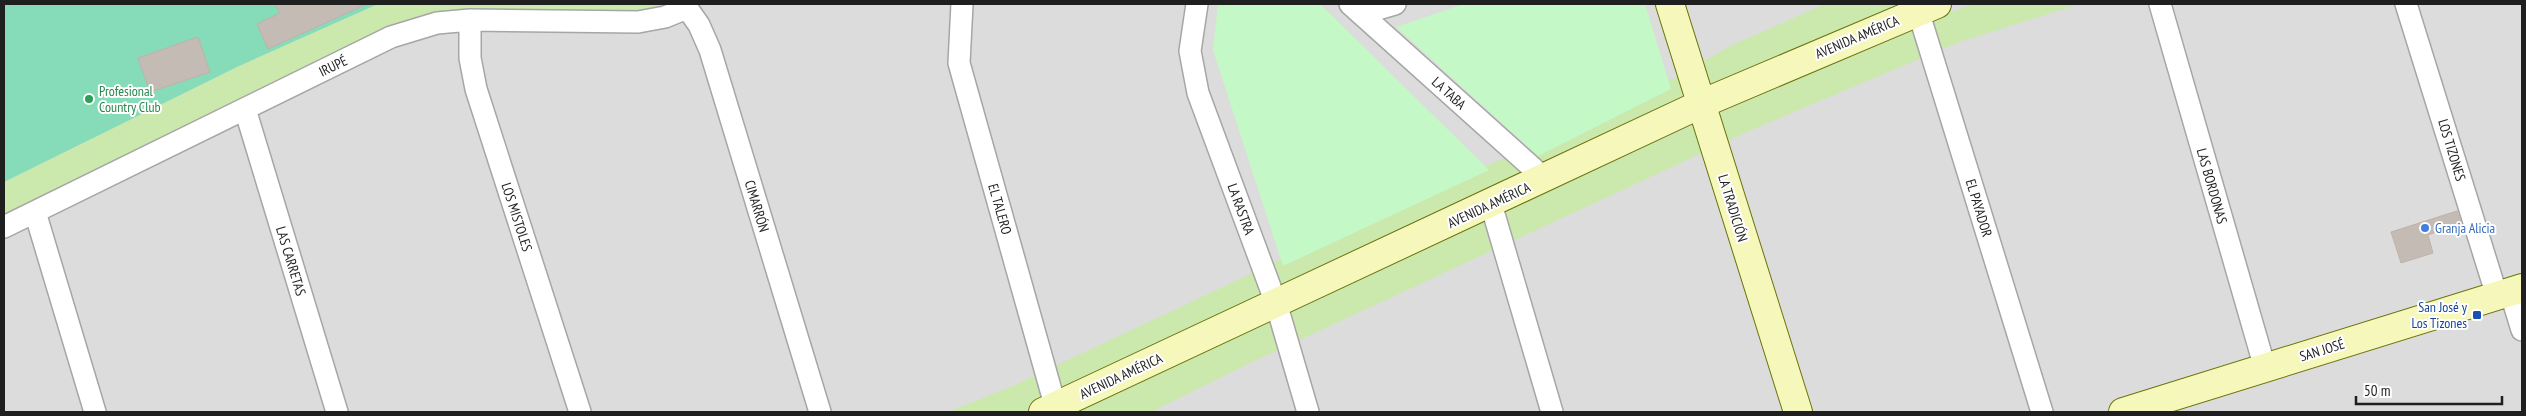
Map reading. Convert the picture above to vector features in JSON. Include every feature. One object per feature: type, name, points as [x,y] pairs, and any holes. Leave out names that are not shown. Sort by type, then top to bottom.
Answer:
[{"type":"street","name":"EL TALERO","points":[[962,4],[959,62],[1052,410]]},
{"type":"street","name":"LA RASTRA","points":[[1197,4],[1190,51],[1198,93],[1276,304],[1308,412]]},
{"type":"street","points":[[1356,7],[1395,4]]},
{"type":"street","name":"LA TRADICIÓN","points":[[1670,4],[1798,412]]},
{"type":"street","name":"LAS BORDONAS","points":[[2160,4],[2265,368]]},
{"type":"street","name":"LOS TIZONES","points":[[2406,4],[2522,330]]},
{"type":"street","name":"IRUPÉ","points":[[4,226],[391,37],[437,23],[470,20],[638,22],[664,18],[688,6]]},
{"type":"street","name":"CIMARRÓN","points":[[688,6],[710,50],[820,412]]},
{"type":"street","name":"AVENIDA AMÉRICA","points":[[1052,410],[1701,104],[1923,6]]},
{"type":"street","name":"EL PAYADOR","points":[[1923,6],[2042,412]]},
{"type":"street","name":"LA TABA","points":[[1356,7],[1545,179]]},
{"type":"street","name":"LOS MISTOLES","points":[[470,20],[470,58],[476,89],[580,412]]},
{"type":"street","name":"LAS CARRETAS","points":[[245,109],[337,412]]},
{"type":"street","points":[[1491,204],[1552,412]]},
{"type":"street","points":[[35,212],[95,412]]},
{"type":"street","name":"SAN JOSÉ","points":[[2123,412],[2510,292]]},
{"type":"shaded area","points":[[4,4],[2522,4],[2522,412],[4,412]]},
{"type":"green space","name":"Profesional Country Club","points":[[4,4],[378,4],[239,66],[4,182]]},
{"type":"green space","points":[[378,4],[673,4],[659,12],[458,11],[4,216],[4,182],[239,66]]},
{"type":"green space","points":[[1218,4],[1320,4],[1489,170],[1283,266],[1213,50]]},
{"type":"green space","points":[[1464,4],[1645,4],[1671,89],[1538,156],[1396,27]]},
{"type":"green space","points":[[1825,4],[1898,4],[1022,412],[948,412],[1015,385],[1299,251],[1561,133],[1660,86],[1730,46]]},
{"type":"green space","points":[[1973,4],[2080,4],[1959,42],[1747,132],[1248,364],[1151,412],[1065,412],[1893,33]]},
{"type":"building","points":[[275,4],[367,4],[268,49],[257,24],[280,13]]},
{"type":"building","points":[[198,37],[210,72],[150,92],[138,58]]},
{"type":"building","points":[[2457,211],[2461,223],[2428,235],[2433,253],[2401,263],[2391,232]]},
{"type":"place","name":"Profesional Country Club","points":[[89,99]]},
{"type":"place","name":"Granja Alicia","points":[[2425,228]]},
{"type":"place","name":"San José y Los Tizones","points":[[2477,315]]}]
